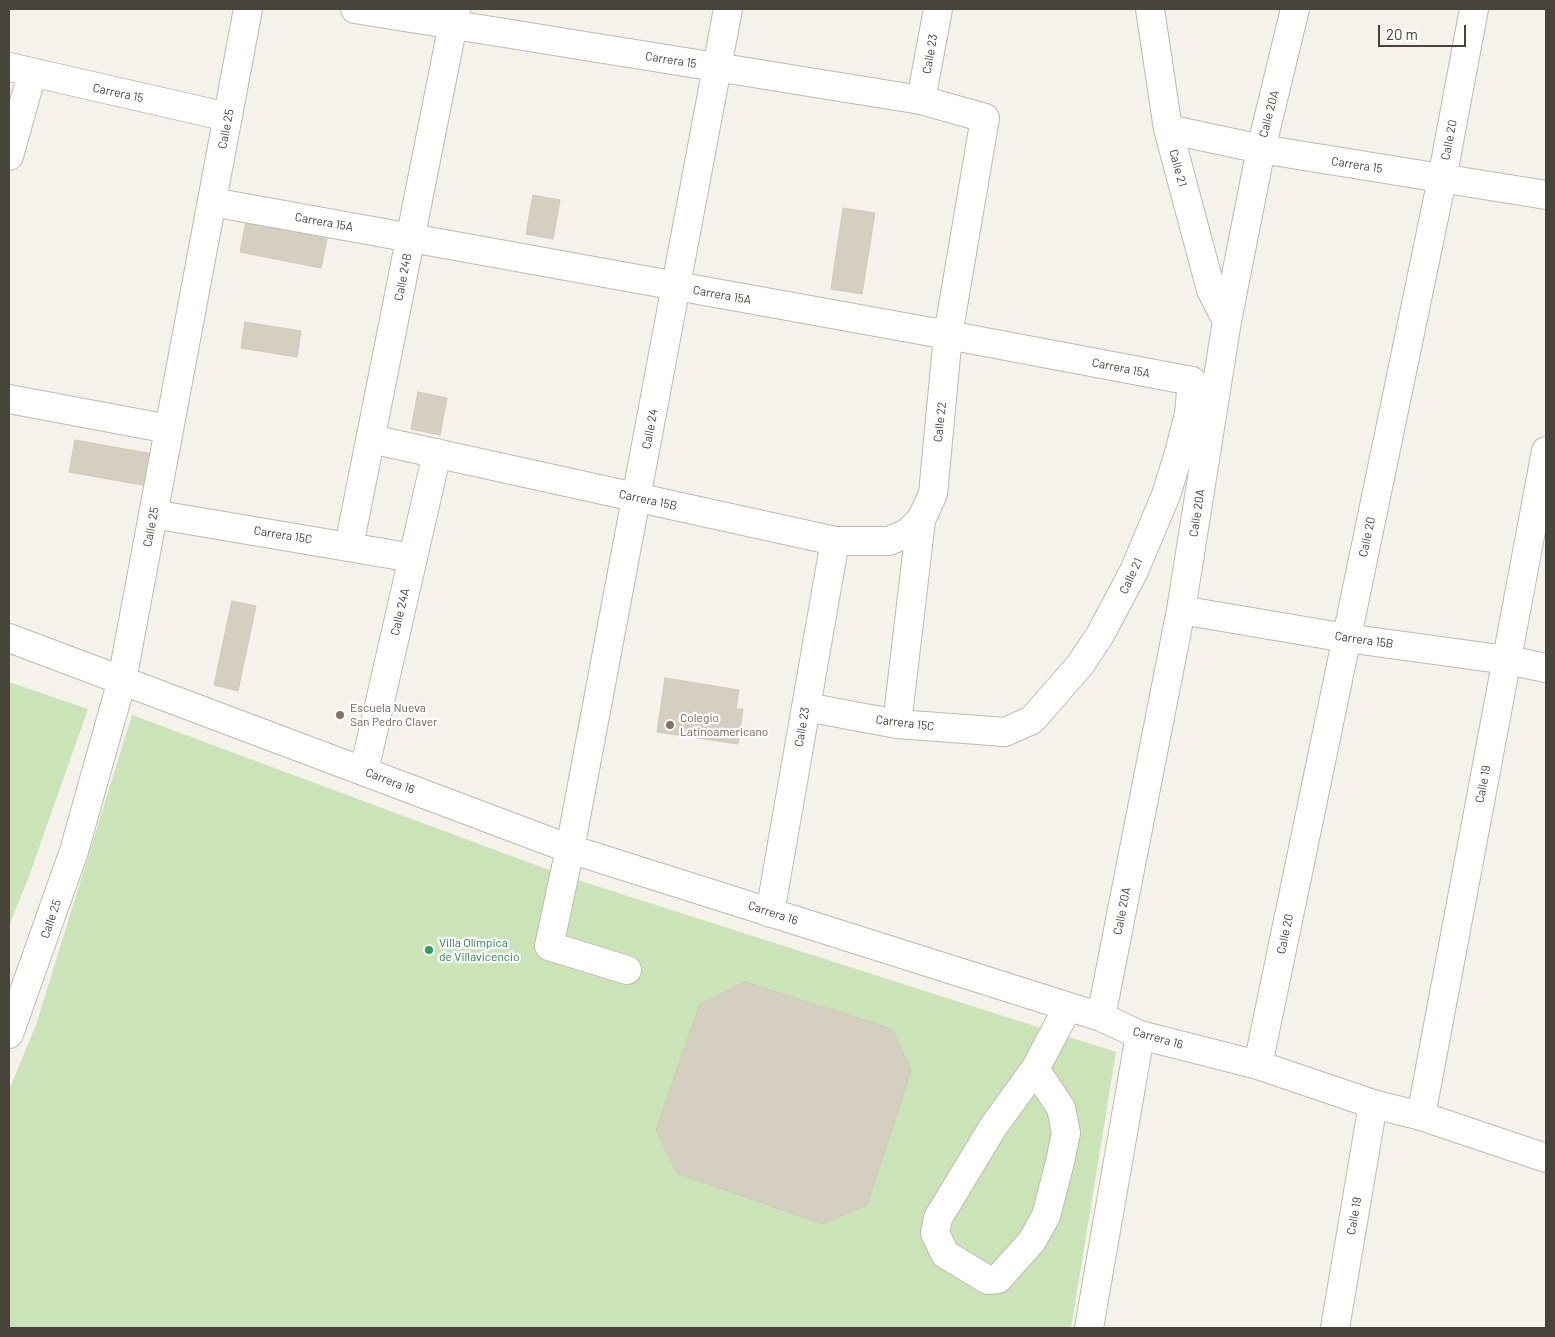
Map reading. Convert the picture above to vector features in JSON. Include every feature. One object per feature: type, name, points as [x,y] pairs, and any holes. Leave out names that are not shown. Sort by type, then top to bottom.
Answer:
[{"type":"street","name":"Calle 25","points":[[9,1034],[74,851],[122,680],[248,9]]},
{"type":"street","name":"Carrera 15","points":[[355,9],[454,17],[718,67],[922,100],[985,118]]},
{"type":"street","name":"Calle 24","points":[[627,970],[549,946],[570,849],[728,9]]},
{"type":"street","name":"Calle 23","points":[[922,100],[938,9]]},
{"type":"street","name":"Calle 21","points":[[1150,9],[1168,129],[1212,290],[1226,321]]},
{"type":"street","name":"Calle 20A","points":[[1101,1017],[1181,610],[1226,321],[1261,149],[1295,9]]},
{"type":"street","name":"Calle 20","points":[[1258,1065],[1442,179],[1474,9]]},
{"type":"street","name":"Calle 24B","points":[[350,546],[454,17]]},
{"type":"street","name":"Carrera 15","points":[[20,70],[228,117]]},
{"type":"street","points":[[10,143],[20,70]]},
{"type":"street","name":"Calle 22","points":[[897,724],[921,520],[933,494],[948,335],[985,118]]},
{"type":"street","name":"Carrera 15","points":[[1168,129],[1261,149],[1546,196]]},
{"type":"street","name":"Carrera 15A","points":[[212,202],[1192,381]]},
{"type":"street","points":[[1192,381],[1222,354]]},
{"type":"street","name":"Calle 21","points":[[1005,732],[1032,720],[1057,693],[1100,635],[1118,604],[1166,495],[1188,414],[1192,381]]},
{"type":"street","points":[[9,399],[169,429]]},
{"type":"street","name":"Carrera 15B","points":[[371,439],[835,541],[889,541],[907,533],[921,520]]},
{"type":"street","name":"Calle 19","points":[[1422,1116],[1546,452]]},
{"type":"street","name":"Calle 24A","points":[[364,771],[437,453]]},
{"type":"street","name":"Carrera 15C","points":[[153,514],[413,558]]},
{"type":"street","name":"Calle 23","points":[[770,913],[835,541]]},
{"type":"street","name":"Carrera 15B","points":[[1181,610],[1346,638],[1506,660],[1546,668]]},
{"type":"street","name":"Carrera 16","points":[[9,638],[570,849],[1101,1017],[1140,1035],[1258,1065],[1373,1104],[1422,1116],[1546,1158]]},
{"type":"street","name":"Carrera 15C","points":[[806,707],[897,724],[1005,732]]},
{"type":"street","points":[[1034,1069],[1061,1108],[1066,1133],[1060,1162],[1046,1216],[1032,1241],[998,1279],[988,1280],[945,1254],[935,1233],[938,1218],[993,1127],[1034,1069],[1068,1007]]},
{"type":"street","points":[[1089,1328],[1140,1035]]},
{"type":"street","name":"Calle 19","points":[[1335,1328],[1373,1104]]},
{"type":"green space","points":[[9,682],[88,709],[28,879],[9,926]]},
{"type":"green space","name":"Villa Olímpica de Villavicencio","points":[[132,715],[565,876],[1116,1052],[1071,1328],[9,1328],[9,1090],[36,1025]]},
{"type":"building","points":[[533,195],[560,200],[553,239],[526,234]]},
{"type":"building","points":[[843,208],[875,213],[862,294],[831,289]]},
{"type":"building","points":[[246,222],[327,239],[321,268],[240,252]]},
{"type":"building","points":[[245,322],[301,331],[297,357],[241,348]]},
{"type":"building","points":[[418,392],[447,398],[440,435],[411,429]]},
{"type":"building","points":[[75,440],[153,454],[148,486],[69,472]]},
{"type":"building","points":[[232,601],[256,606],[238,691],[214,685]]},
{"type":"building","points":[[665,678],[739,690],[736,709],[743,709],[738,744],[657,732]]},
{"type":"building","points":[[745,982],[892,1029],[911,1070],[867,1205],[822,1224],[677,1173],[656,1130],[700,1004]]},
{"type":"place","name":"Escuela Nueva San Pedro Claver","points":[[340,715]]},
{"type":"place","name":"Colegio Latinoamericano","points":[[670,725]]},
{"type":"place","name":"Villa Olímpica de Villavicencio","points":[[429,950]]}]
